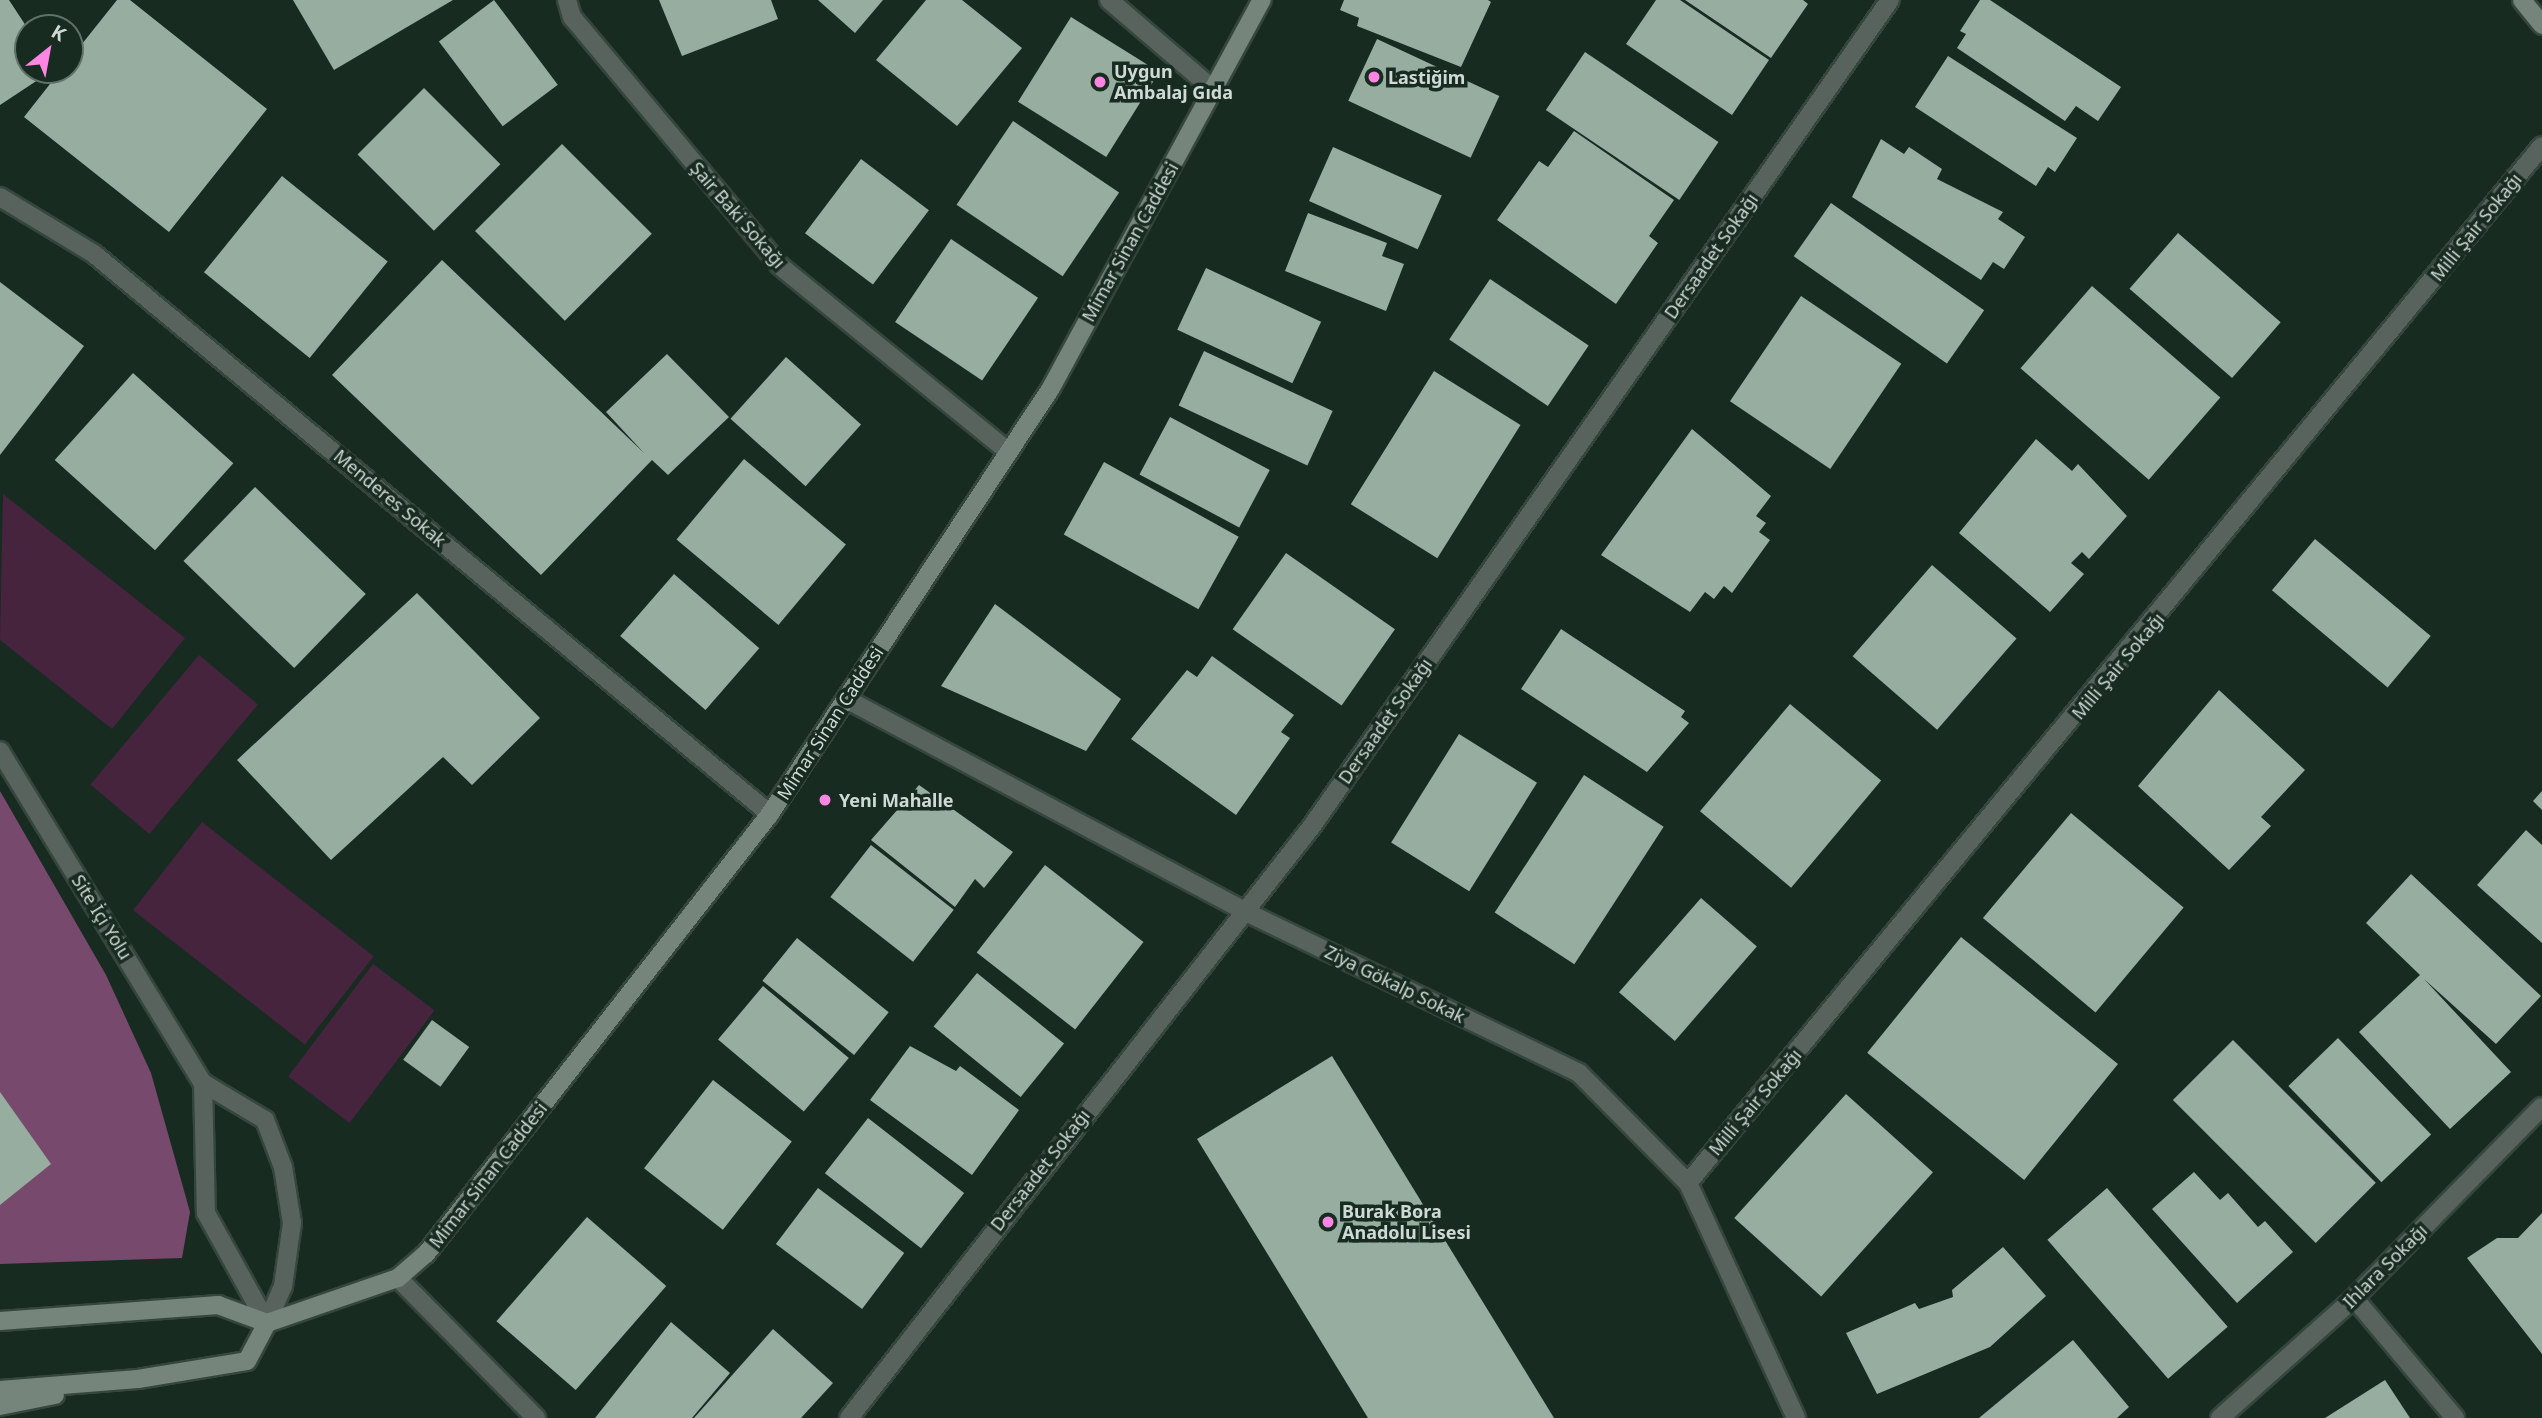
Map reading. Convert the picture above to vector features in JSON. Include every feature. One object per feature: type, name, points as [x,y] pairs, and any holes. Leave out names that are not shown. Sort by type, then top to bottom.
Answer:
[{"type":"main road","name":"Mimar Sinan Caddesi","points":[[267,1323],[398,1278],[426,1254],[770,814],[1051,387],[1262,0]]},
{"type":"main road","points":[[2522,0],[2542,25]]},
{"type":"main road","points":[[0,1321],[218,1305],[267,1323],[247,1361],[0,1406]]},
{"type":"main road","points":[[0,1390],[138,1379]]},
{"type":"street","name":"Şair Baki Sokağı","points":[[567,0],[572,17],[780,266],[1009,452]]},
{"type":"street","points":[[1109,0],[1213,89]]},
{"type":"street","name":"Dersaadet Sokağı","points":[[849,1418],[1246,912],[1890,0]]},
{"type":"street","name":"Milli Şair Sokağı","points":[[1688,1183],[2542,146]]},
{"type":"street","name":"Menderes Sokak","points":[[0,197],[94,254],[770,814]]},
{"type":"street","name":"Ziya Gökalp Sokak","points":[[846,699],[1246,912],[1579,1073],[1688,1183],[1796,1418]]},
{"type":"street","name":"Site İçi Yolu","points":[[0,751],[203,1083]]},
{"type":"street","points":[[203,1083],[206,1213],[267,1323]]},
{"type":"street","points":[[203,1083],[265,1120],[283,1167],[292,1223],[283,1286],[267,1323]]},
{"type":"street","name":"Ihlara Sokağı","points":[[2220,1418],[2354,1298],[2542,1107]]},
{"type":"street","points":[[398,1278],[536,1418]]},
{"type":"street","points":[[2354,1298],[2455,1418]]},
{"type":"shaded area","points":[[3,494],[185,638],[112,729],[0,640]]},
{"type":"shaded area","points":[[199,655],[258,704],[149,834],[90,784]]},
{"type":"shaded area","points":[[0,791],[106,975],[151,1073],[190,1212],[182,1258],[0,1264]]},
{"type":"shaded area","points":[[202,822],[374,956],[305,1044],[133,910]]},
{"type":"shaded area","points":[[373,964],[434,1010],[350,1123],[288,1077]]},
{"type":"building","points":[[0,0],[9,0],[18,14],[14,14],[14,84],[32,84],[0,105]]},
{"type":"building","points":[[117,0],[130,0],[267,109],[169,232],[24,117],[50,84],[84,84],[84,41]]},
{"type":"building","points":[[293,0],[453,0],[334,70]]},
{"type":"building","points":[[494,0],[558,85],[503,126],[439,42]]},
{"type":"building","points":[[659,0],[771,0],[778,19],[682,56]]},
{"type":"building","points":[[818,0],[883,0],[855,33]]},
{"type":"building","points":[[926,0],[962,0],[1022,48],[957,126],[876,60]]},
{"type":"building","points":[[1344,0],[1491,2],[1461,67],[1357,26],[1359,18],[1340,10]]},
{"type":"building","points":[[1656,0],[1680,0],[1769,60],[1732,115],[1626,44]]},
{"type":"building","points":[[1685,0],[1803,0],[1808,4],[1771,58]]},
{"type":"building","points":[[1980,0],[1990,0],[2121,87],[2098,121],[2076,106],[2065,121],[1957,48],[1966,34],[1960,31]]},
{"type":"building","points":[[1071,17],[1159,72],[1106,157],[1018,102]]},
{"type":"building","points":[[1377,39],[1499,96],[1471,158],[1348,101]]},
{"type":"building","points":[[1585,52],[1718,142],[1679,200],[1546,110]]},
{"type":"building","points":[[1948,56],[2077,138],[2055,172],[2048,167],[2036,186],[1915,107]]},
{"type":"building","points":[[424,88],[500,164],[434,231],[358,154]]},
{"type":"building","points":[[1013,121],[1119,193],[1063,276],[957,205]]},
{"type":"building","points":[[1574,131],[1674,200],[1649,236],[1658,243],[1616,304],[1497,220],[1539,161],[1548,167]]},
{"type":"building","points":[[1881,139],[1904,154],[1909,147],[1942,169],[1937,179],[2003,212],[1998,219],[2025,237],[2004,269],[1993,262],[1981,280],[1852,197]]},
{"type":"building","points":[[562,144],[652,234],[565,321],[475,231]]},
{"type":"building","points":[[1333,147],[1442,195],[1418,249],[1309,201]]},
{"type":"building","points":[[861,159],[929,210],[873,284],[805,233]]},
{"type":"building","points":[[282,176],[388,262],[310,358],[204,272]]},
{"type":"building","points":[[1831,203],[1984,310],[1947,364],[1794,256]]},
{"type":"building","points":[[1308,213],[1387,243],[1382,256],[1404,264],[1386,311],[1285,271]]},
{"type":"building","points":[[2178,233],[2281,322],[2232,378],[2129,289]]},
{"type":"building","points":[[951,239],[1038,298],[982,381],[895,322]]},
{"type":"building","points":[[442,260],[644,453],[606,412],[667,354],[729,417],[668,475],[652,460],[541,575],[332,375]]},
{"type":"building","points":[[1206,268],[1321,322],[1292,383],[1177,330]]},
{"type":"building","points":[[1490,279],[1589,346],[1548,406],[1449,340]]},
{"type":"building","points":[[0,282],[84,346],[0,455]]},
{"type":"building","points":[[2092,286],[2220,398],[2149,480],[2020,368]]},
{"type":"building","points":[[1801,296],[1901,364],[1830,469],[1730,401]]},
{"type":"building","points":[[1204,351],[1333,411],[1307,465],[1179,405]]},
{"type":"building","points":[[786,357],[861,425],[806,486],[730,419]]},
{"type":"building","points":[[1434,371],[1521,425],[1437,558],[1351,504]]},
{"type":"building","points":[[133,373],[233,463],[155,550],[55,460]]},
{"type":"building","points":[[1170,417],[1270,470],[1239,527],[1139,474]]},
{"type":"building","points":[[1692,429],[1771,496],[1756,516],[1766,523],[1759,532],[1770,540],[1732,593],[1724,586],[1714,599],[1705,592],[1690,612],[1601,555]]},
{"type":"building","points":[[2036,439],[2072,471],[2078,464],[2127,516],[2089,559],[2082,552],[2071,563],[2084,574],[2050,612],[1959,533]]},
{"type":"building","points":[[744,459],[846,544],[778,625],[677,539]]},
{"type":"building","points":[[1104,462],[1239,537],[1198,609],[1064,535]]},
{"type":"building","points":[[255,487],[366,594],[294,668],[183,561]]},
{"type":"building","points":[[2315,539],[2431,636],[2388,687],[2272,590]]},
{"type":"building","points":[[1286,553],[1395,629],[1342,705],[1233,629]]},
{"type":"building","points":[[1932,565],[2017,638],[1937,730],[1853,656]]},
{"type":"building","points":[[674,574],[759,648],[705,710],[620,636]]},
{"type":"building","points":[[417,593],[540,718],[472,785],[443,757],[331,860],[237,760]]},
{"type":"building","points":[[995,604],[1121,699],[1086,751],[941,686]]},
{"type":"building","points":[[1561,629],[1685,711],[1681,717],[1689,723],[1647,772],[1521,689]]},
{"type":"building","points":[[1212,656],[1294,715],[1281,732],[1290,738],[1236,815],[1131,739],[1187,670],[1197,677]]},
{"type":"building","points":[[2219,690],[2305,770],[2261,817],[2271,826],[2229,870],[2138,786]]},
{"type":"building","points":[[1790,704],[1881,780],[1791,888],[1700,811]]},
{"type":"building","points":[[1459,734],[1537,783],[1469,891],[1391,843]]},
{"type":"building","points":[[1584,775],[1664,827],[1574,964],[1495,913]]},
{"type":"building","points":[[919,785],[1013,852],[984,888],[975,879],[955,907],[871,840]]},
{"type":"building","points":[[2542,791],[2542,810],[2533,801]]},
{"type":"building","points":[[2071,813],[2184,907],[2096,1012],[1983,918]]},
{"type":"building","points":[[2526,830],[2542,845],[2542,943],[2477,885]]},
{"type":"building","points":[[871,845],[954,910],[913,962],[830,897]]},
{"type":"building","points":[[1045,865],[1144,942],[1075,1029],[977,952]]},
{"type":"building","points":[[2411,874],[2541,996],[2496,1044],[2424,979],[2511,1072],[2450,1129],[2359,1032],[2420,975],[2366,923]]},
{"type":"building","points":[[1701,898],[1757,947],[1675,1041],[1619,992]]},
{"type":"building","points":[[1961,937],[2118,1064],[2024,1180],[1867,1053]]},
{"type":"building","points":[[797,938],[889,1012],[854,1055],[762,981]]},
{"type":"building","points":[[977,973],[1064,1043],[1021,1097],[934,1027]]},
{"type":"building","points":[[763,986],[849,1058],[804,1112],[718,1040]]},
{"type":"building","points":[[432,1020],[469,1047],[440,1087],[403,1060]]},
{"type":"building","points":[[2338,1038],[2431,1134],[2381,1182],[2288,1086]]},
{"type":"building","points":[[2233,1040],[2376,1183],[2316,1243],[2173,1100]]},
{"type":"building","points":[[910,1046],[956,1071],[960,1066],[1019,1110],[972,1175],[870,1100]]},
{"type":"building","points":[[1332,1056],[1554,1418],[1368,1418],[1197,1139]]},
{"type":"building","points":[[713,1080],[792,1142],[723,1230],[644,1168]]},
{"type":"building","points":[[0,1092],[51,1164],[0,1205]]},
{"type":"building","points":[[1846,1094],[1933,1172],[1821,1296],[1734,1218]]},
{"type":"building","points":[[868,1118],[964,1193],[921,1248],[825,1173]]},
{"type":"building","points":[[2194,1172],[2220,1200],[2228,1193],[2258,1227],[2265,1221],[2293,1252],[2237,1303],[2152,1209]]},
{"type":"building","points":[[818,1188],[904,1253],[862,1309],[776,1244]]},
{"type":"building","points":[[2107,1188],[2228,1327],[2168,1379],[2047,1240]]},
{"type":"building","points":[[2542,1213],[2542,1354],[2467,1258],[2497,1238],[2518,1238]]},
{"type":"building","points":[[587,1217],[666,1286],[576,1390],[496,1321]]},
{"type":"building","points":[[2003,1247],[2046,1296],[1990,1347],[1877,1394],[1846,1333],[1915,1303],[1919,1309],[1953,1297],[1952,1290]]},
{"type":"building","points":[[671,1322],[730,1373],[692,1418],[595,1418]]},
{"type":"building","points":[[773,1329],[833,1383],[801,1418],[694,1418]]},
{"type":"building","points":[[2073,1340],[2129,1407],[2117,1418],[1979,1418]]},
{"type":"building","points":[[2385,1380],[2410,1418],[2325,1418]]},
{"type":"place","name":"Lastiğim","points":[[1374,77]]},
{"type":"place","name":"Uygun Ambalaj Gıda","points":[[1100,82]]},
{"type":"place","name":"Yeni Mahalle","points":[[825,800]]},
{"type":"place","name":"Burak Bora Anadolu Lisesi","points":[[1328,1222]]}]
